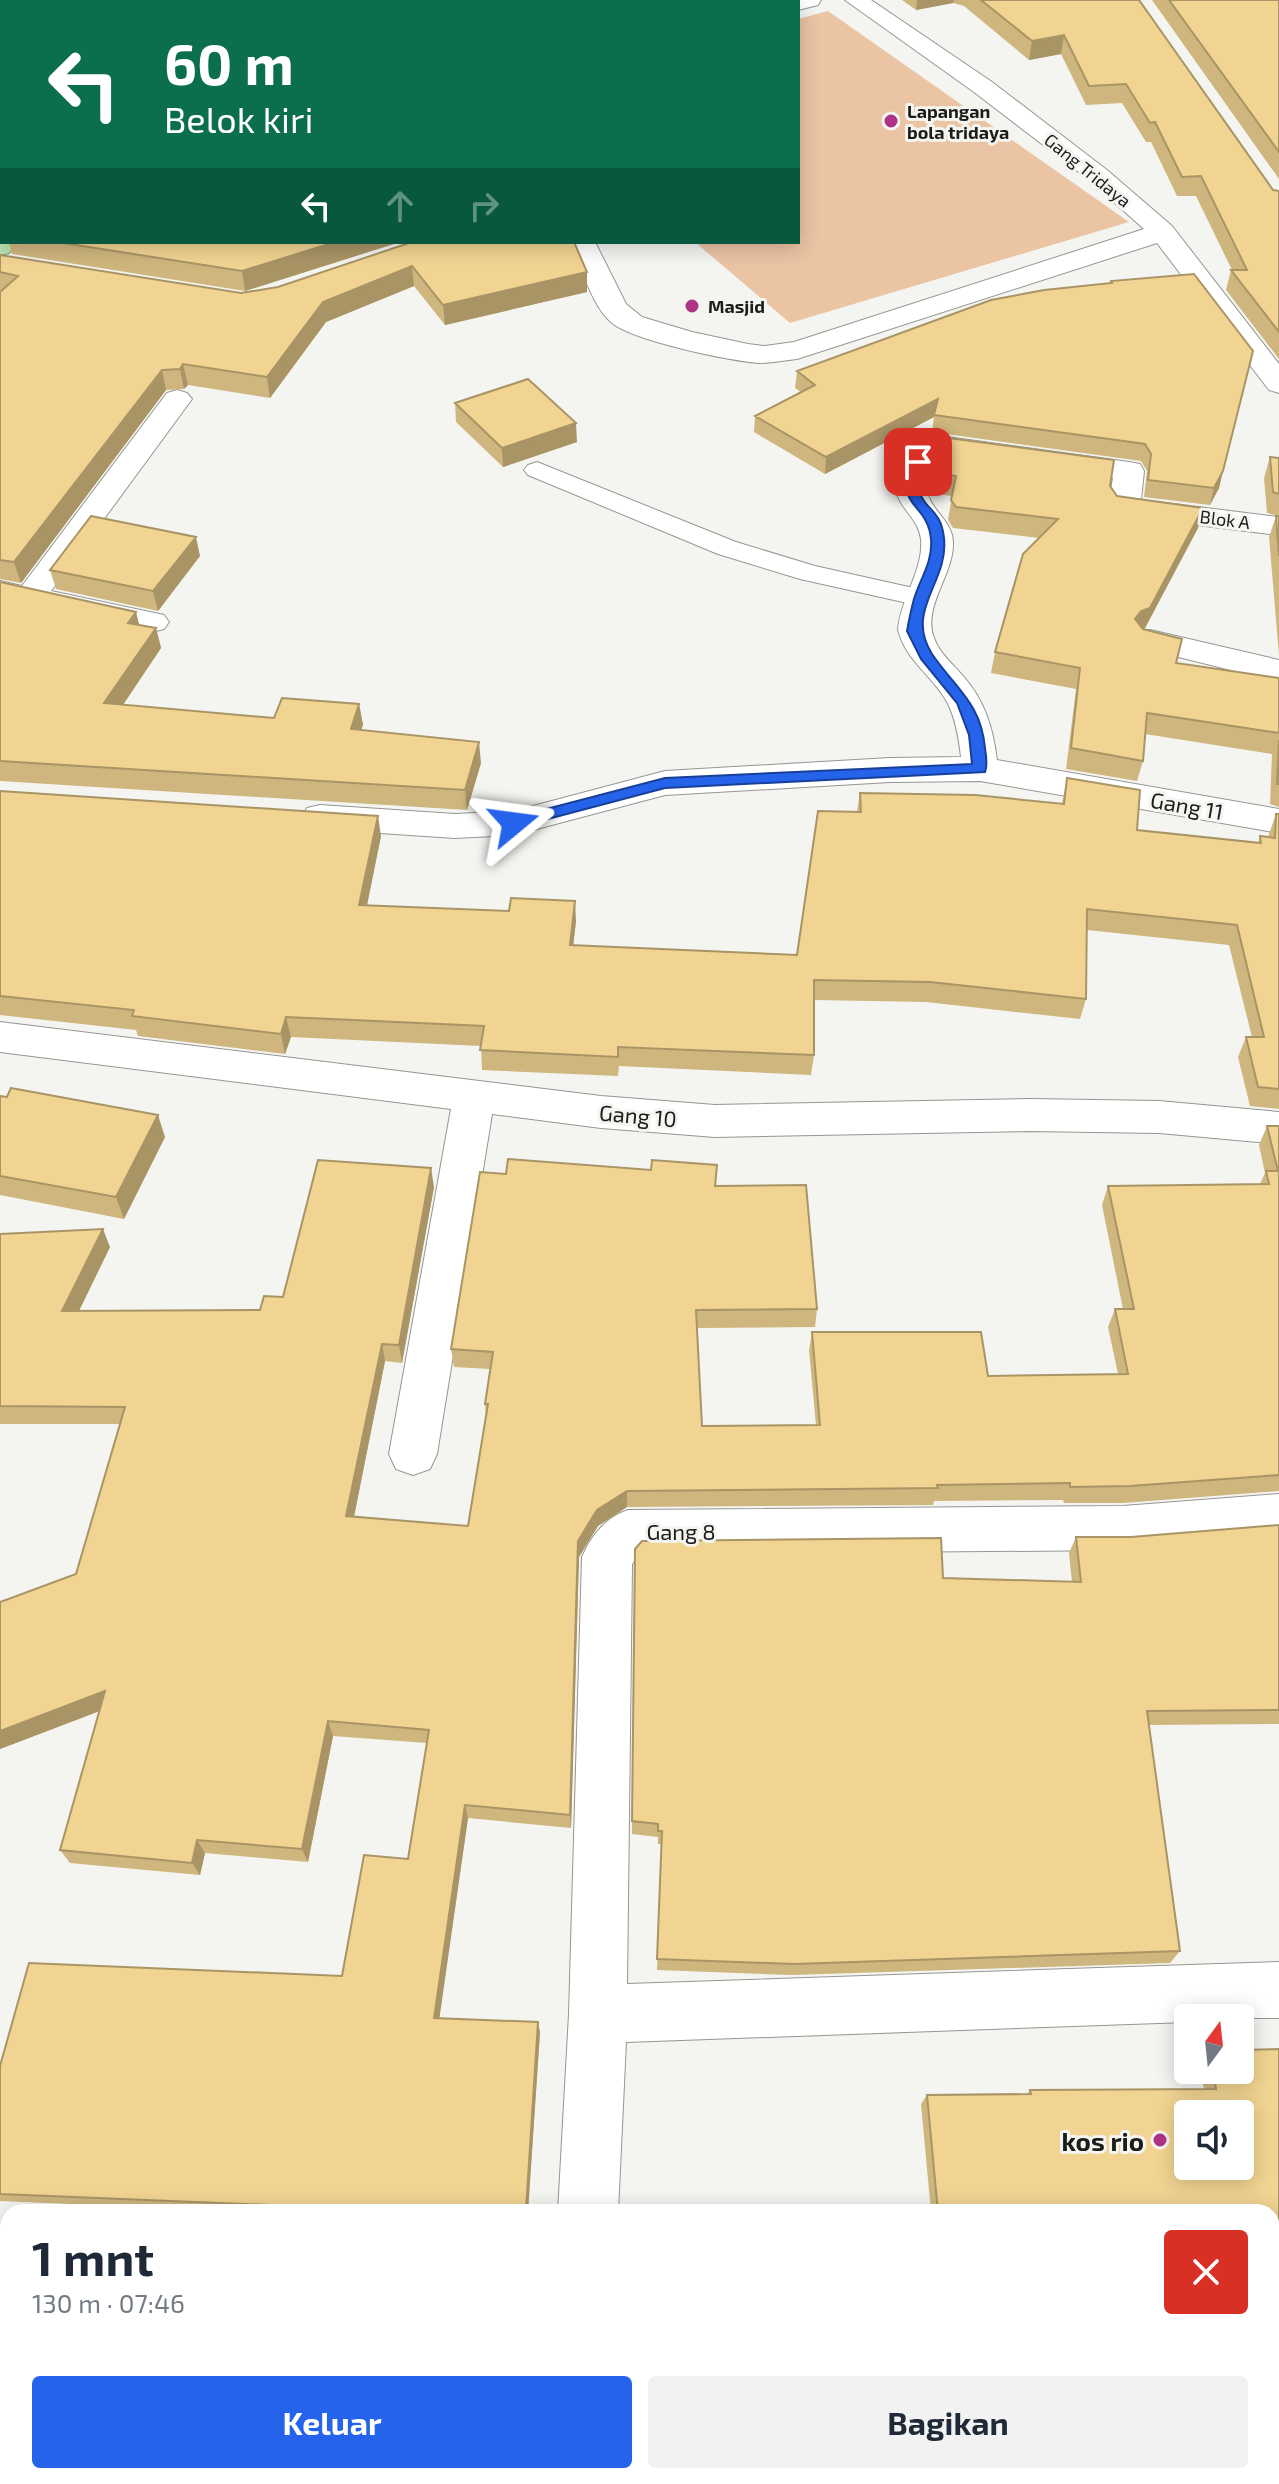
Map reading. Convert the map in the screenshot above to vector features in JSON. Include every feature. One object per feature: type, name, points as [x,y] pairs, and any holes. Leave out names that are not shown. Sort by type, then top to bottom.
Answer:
[{"type":"street","name":"Gang Tridaya","points":[[856,0],[983,87],[1098,175],[1163,232],[1279,384]]},
{"type":"street","points":[[583,244],[595,263],[612,306],[625,320],[720,348],[764,354],[797,350],[1163,232]]},
{"type":"street","points":[[152,622],[15,594],[177,399]]},
{"type":"street","name":"Blok A","points":[[921,598],[934,568],[938,539],[933,518],[913,498],[912,480],[925,443],[1129,471],[1124,507],[1279,526]]},
{"type":"street","points":[[921,598],[914,631],[926,656],[964,702],[977,735],[980,769]]},
{"type":"street","points":[[1150,640],[1279,671]]},
{"type":"street","name":"Gang 11","points":[[284,815],[455,826],[514,823],[665,783],[890,770],[980,769],[1279,821]]},
{"type":"street","name":"Gang 10","points":[[0,1037],[474,1097],[715,1121],[1030,1115],[1159,1117],[1279,1128]]},
{"type":"street","points":[[413,1454],[474,1097]]},
{"type":"street","name":"Gang 8","points":[[588,2204],[598,2014],[607,1557],[628,1532],[1123,1528],[1279,1516]]},
{"type":"street","points":[[598,2014],[1279,1990]]},
{"type":"lane","points":[[537,470],[727,548],[809,573],[921,598]]},
{"type":"shaded area","name":"Lapangan bola tridaya","points":[[828,11],[1129,222],[790,323],[697,244],[800,244],[800,18]]},
{"type":"building","points":[[981,0],[1139,0],[1273,190],[1279,191],[1279,332],[1231,270],[1247,270],[1201,176],[1182,177],[1155,122],[1150,123],[1126,84],[1089,86],[1064,35],[1032,41]]},
{"type":"building","points":[[1169,0],[1279,0],[1279,152]]},
{"type":"building","points":[[70,244],[329,244],[242,271]]},
{"type":"building","points":[[406,244],[575,244],[587,272],[443,305],[412,266],[323,302],[267,377],[183,364],[180,369],[162,370],[14,562],[0,560],[0,292],[18,276],[0,272],[0,255],[241,293],[278,287]]},
{"type":"building","points":[[1194,274],[1253,351],[1223,471],[1214,488],[1148,480],[1151,454],[1145,444],[934,415],[938,399],[826,457],[755,416],[815,385],[797,371],[991,300],[1111,281]]},
{"type":"building","points":[[528,379],[576,423],[502,448],[455,403]]},
{"type":"building","points":[[941,437],[1114,460],[1110,486],[1117,496],[1203,508],[1150,608],[1141,611],[1135,619],[1143,629],[1182,639],[1176,663],[1279,678],[1279,733],[1147,713],[1143,761],[1071,748],[1080,668],[995,652],[1023,554],[1058,519],[956,507],[951,500],[956,476],[934,473],[934,460]]},
{"type":"building","points":[[1270,457],[1279,458],[1279,494],[1273,492]]},
{"type":"building","points":[[91,516],[196,537],[153,591],[50,570]]},
{"type":"building","points":[[1276,516],[1279,516],[1279,556]]},
{"type":"building","points":[[0,582],[136,612],[128,623],[156,628],[104,703],[274,718],[282,698],[359,704],[351,729],[479,742],[465,790],[0,761]]},
{"type":"building","points":[[1279,740],[1279,784],[1277,784]]},
{"type":"building","points":[[1067,778],[1140,790],[1137,830],[1261,843],[1260,836],[1275,838],[1276,814],[1279,814],[1279,1089],[1258,1087],[1246,1037],[1264,1037],[1237,925],[1087,909],[1086,999],[930,982],[814,980],[814,1055],[618,1047],[618,1057],[480,1050],[484,1026],[286,1017],[281,1034],[132,1016],[134,1010],[0,996],[0,791],[378,816],[359,905],[509,911],[511,898],[575,901],[570,945],[797,955],[818,811],[861,812],[860,793],[975,795],[1064,804]]},
{"type":"building","points":[[11,1088],[158,1115],[116,1197],[0,1176],[0,1096],[7,1097]]},
{"type":"building","points":[[1267,1126],[1279,1126],[1279,1475],[1130,1486],[1070,1487],[1070,1483],[937,1485],[938,1488],[627,1491],[597,1510],[578,1541],[570,1815],[465,1805],[434,2018],[538,2022],[526,2204],[245,2204],[0,2194],[0,2066],[29,1963],[342,1976],[364,1855],[408,1859],[429,1730],[328,1721],[302,1849],[197,1840],[192,1863],[60,1850],[105,1691],[0,1731],[0,1602],[76,1574],[125,1407],[0,1406],[0,1234],[103,1229],[62,1311],[260,1310],[264,1296],[283,1297],[318,1160],[431,1168],[399,1345],[382,1344],[346,1516],[468,1526],[488,1404],[485,1404],[493,1352],[451,1349],[480,1172],[506,1174],[508,1159],[651,1170],[652,1160],[717,1165],[715,1186],[806,1185],[817,1309],[696,1310],[702,1426],[820,1425],[812,1332],[981,1332],[988,1376],[1128,1374],[1115,1309],[1134,1309],[1108,1186],[1269,1184],[1266,1171],[1278,1171]]},
{"type":"building","points":[[1279,1525],[1279,1710],[1147,1711],[1180,1951],[794,1964],[657,1959],[662,1831],[658,1831],[658,1824],[632,1821],[635,1549],[642,1541],[941,1538],[943,1578],[1081,1582],[1076,1537],[1131,1537]]},
{"type":"building","points":[[1279,2049],[1279,2204],[937,2204],[927,2095],[1031,2094],[1030,2090],[1216,2089],[1215,2084],[1254,2084],[1254,2050]]},
{"type":"place","name":"Lapangan bola tridaya","points":[[891,121]]},
{"type":"place","name":"Masjid","points":[[692,306]]},
{"type":"place","name":"kos rio","points":[[1160,2140]]},
{"type":"route","points":[[514,823],[665,783],[890,770],[980,769],[977,735],[964,702],[926,656],[914,631],[921,598],[934,568],[938,539],[933,518],[913,498],[912,480],[918,462]]}]
